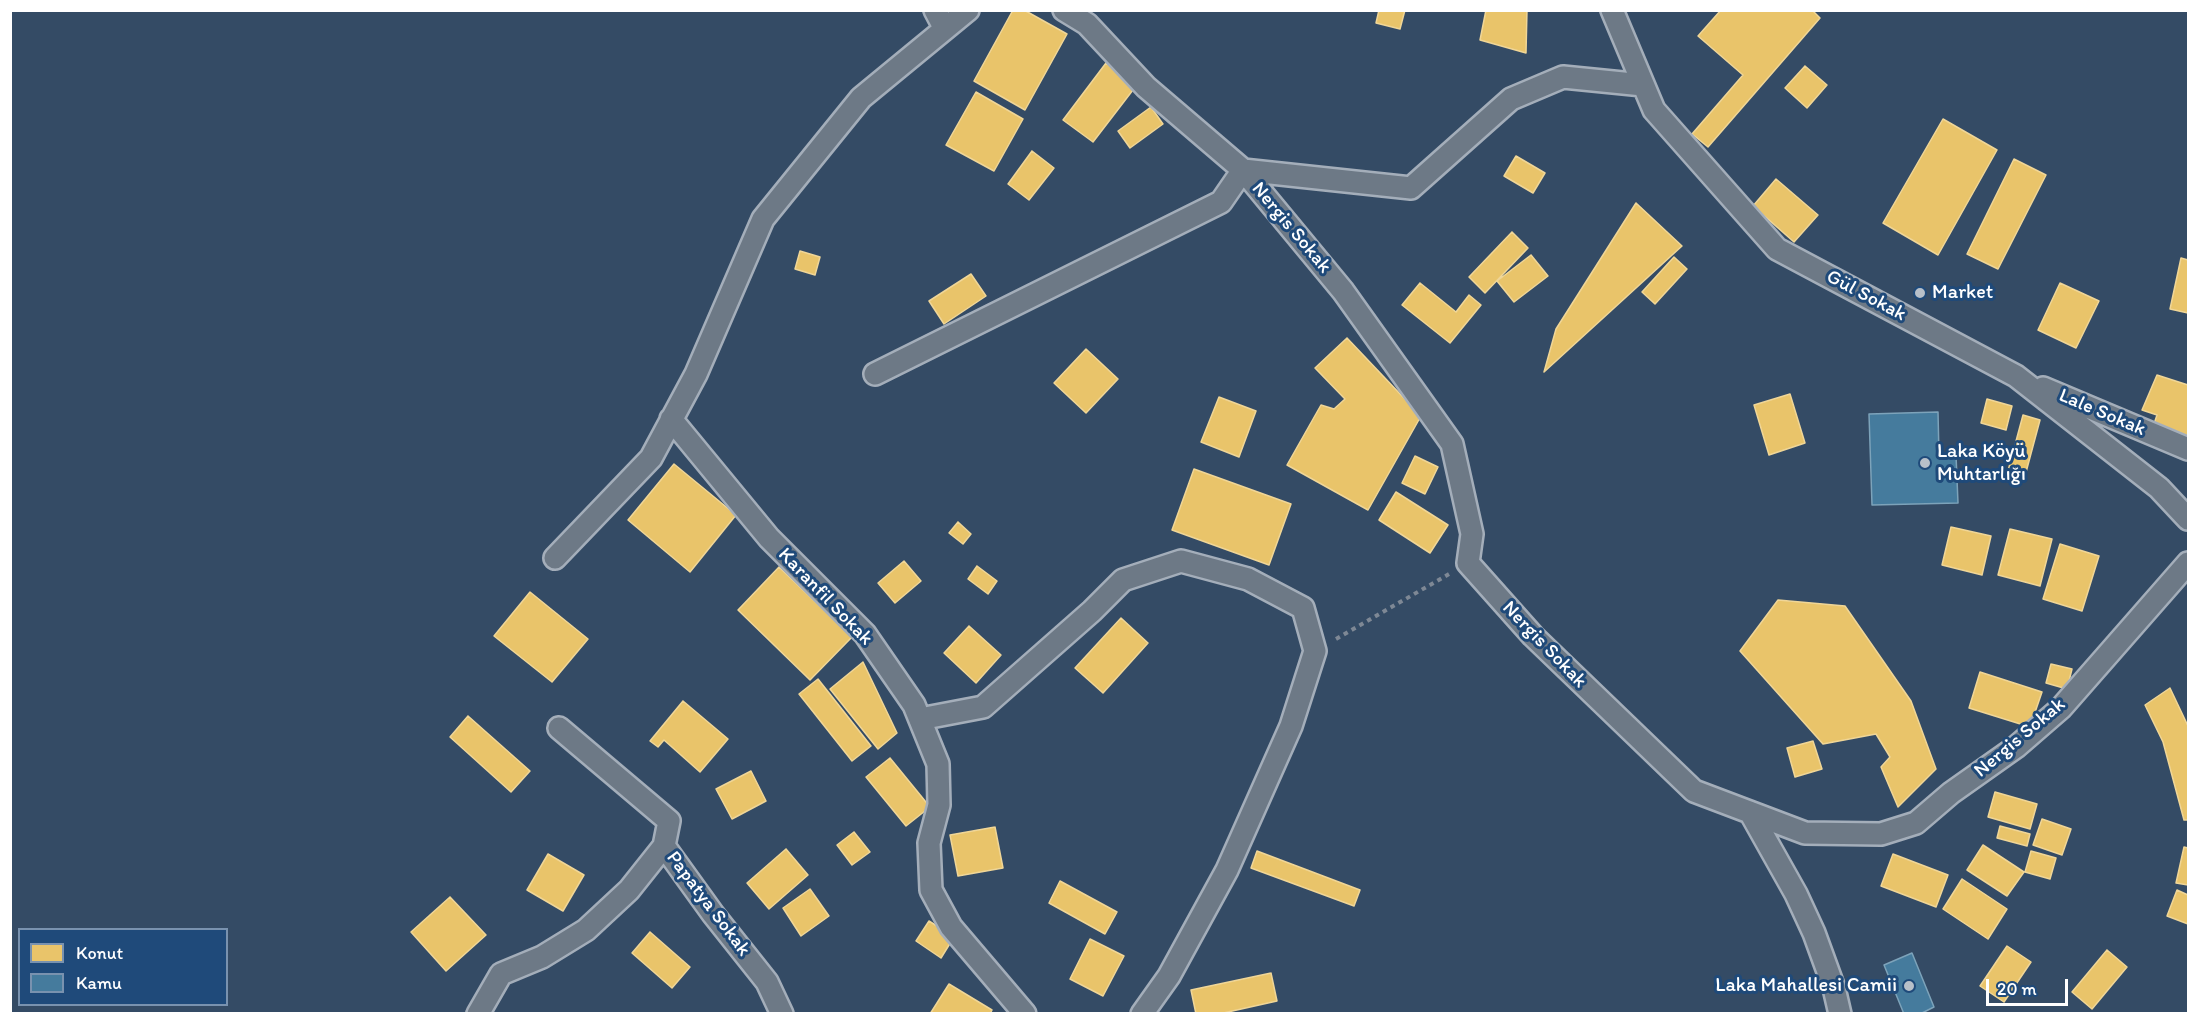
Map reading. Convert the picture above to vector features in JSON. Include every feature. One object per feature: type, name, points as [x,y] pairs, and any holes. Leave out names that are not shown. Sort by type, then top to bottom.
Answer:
[{"type":"street","points":[[935,10],[945,29]]},
{"type":"street","points":[[555,558],[651,458],[696,375],[763,219],[861,98],[968,10]]},
{"type":"street","name":"Nergis Sokak","points":[[1064,10],[1087,24],[1146,87],[1243,170],[1344,291],[1452,444],[1472,534],[1468,563],[1533,636],[1694,791],[1805,833],[1881,834],[1916,823],[1951,793],[2016,747],[2061,708],[2188,563]]},
{"type":"street","name":"Gül Sokak","points":[[1612,10],[1654,110],[1778,249],[2016,376],[2159,488],[2188,519]]},
{"type":"street","points":[[875,374],[1221,202],[1243,170],[1411,188],[1511,99],[1563,77],[1643,85]]},
{"type":"street","name":"Lale Sokak","points":[[2016,376],[2188,449]]},
{"type":"street","name":"Karanfil Sokak","points":[[671,419],[769,538],[865,634],[914,705],[938,764],[939,805],[929,843],[931,890],[951,927],[1025,1014]]},
{"type":"street","points":[[920,719],[983,707],[1092,611],[1123,580],[1181,561],[1248,579],[1303,608],[1315,651],[1291,726],[1227,870],[1169,976],[1142,1014]]},
{"type":"street","name":"Papatya Sokak","points":[[559,728],[669,821],[664,846],[713,914],[767,982],[782,1014]]},
{"type":"street","points":[[1750,812],[1796,894],[1814,933],[1834,988],[1840,1014]]},
{"type":"street","points":[[478,1014],[501,974],[542,957],[585,930],[629,890],[664,846]]},
{"type":"path","points":[[1315,651],[1468,563]]},
{"type":"building: Konut","points":[[1013,10],[1024,10],[1067,34],[1025,110],[974,81]]},
{"type":"building: Konut","points":[[1379,10],[1405,10],[1400,29],[1376,23]]},
{"type":"building: Konut","points":[[1486,10],[1527,10],[1526,53],[1480,40]]},
{"type":"building: Konut","points":[[1721,10],[1812,10],[1820,18],[1708,147],[1692,134],[1743,75],[1698,36]]},
{"type":"building: Konut","points":[[1106,63],[1136,86],[1093,142],[1063,120]]},
{"type":"building: Konut","points":[[1805,66],[1827,85],[1807,108],[1785,88]]},
{"type":"building: Konut","points":[[976,92],[1023,119],[994,171],[946,145]]},
{"type":"building: Konut","points":[[1151,107],[1163,124],[1130,148],[1118,131]]},
{"type":"building: Konut","points":[[1943,119],[1997,150],[1938,255],[1883,223]]},
{"type":"building: Konut","points":[[1032,151],[1054,168],[1029,200],[1008,184]]},
{"type":"building: Konut","points":[[1516,156],[1545,173],[1533,193],[1504,176]]},
{"type":"building: Konut","points":[[2014,159],[2046,175],[1998,269],[1967,254]]},
{"type":"building: Konut","points":[[1776,179],[1818,215],[1794,242],[1753,206]]},
{"type":"building: Konut","points":[[1636,203],[1682,246],[1544,372],[1556,329]]},
{"type":"building: Konut","points":[[1512,232],[1528,248],[1485,293],[1469,277]]},
{"type":"building: Konut","points":[[800,251],[820,257],[815,275],[795,269]]},
{"type":"building: Konut","points":[[1531,255],[1548,276],[1514,302],[1497,281]]},
{"type":"building: Konut","points":[[1674,257],[1687,269],[1655,304],[1642,292]]},
{"type":"building: Konut","points":[[2181,258],[2188,260],[2188,313],[2170,309]]},
{"type":"building: Konut","points":[[971,274],[986,296],[944,324],[929,301]]},
{"type":"building: Konut","points":[[1420,283],[1456,312],[1469,295],[1481,305],[1450,343],[1402,305]]},
{"type":"building: Konut","points":[[2060,283],[2099,301],[2076,348],[2038,330]]},
{"type":"building: Konut","points":[[1347,338],[1421,416],[1368,510],[1287,465],[1321,405],[1334,409],[1345,399],[1315,368]]},
{"type":"building: Konut","points":[[1086,349],[1118,379],[1086,413],[1054,383]]},
{"type":"building: Konut","points":[[2157,375],[2188,385],[2188,444],[2153,427],[2157,415],[2142,410]]},
{"type":"building: Konut","points":[[1790,394],[1805,443],[1769,455],[1754,405]]},
{"type":"building: Konut","points":[[1219,397],[1256,411],[1239,457],[1201,442]]},
{"type":"building: Konut","points":[[1987,399],[2012,406],[2006,430],[1981,423]]},
{"type":"building: Konut","points":[[2023,415],[2040,420],[2025,476],[2008,471]]},
{"type":"building: Konut","points":[[1415,456],[1438,467],[1425,494],[1402,483]]},
{"type":"building: Konut","points":[[674,464],[736,515],[690,572],[628,520]]},
{"type":"building: Konut","points":[[1194,469],[1291,504],[1269,565],[1172,530]]},
{"type":"building: Konut","points":[[1396,492],[1448,525],[1430,553],[1379,520]]},
{"type":"building: Konut","points":[[958,522],[971,534],[963,544],[949,533]]},
{"type":"building: Konut","points":[[1951,527],[1991,536],[1982,575],[1942,565]]},
{"type":"building: Konut","points":[[2010,529],[2052,539],[2040,586],[1998,575]]},
{"type":"building: Konut","points":[[2060,544],[2099,556],[2082,611],[2043,599]]},
{"type":"building: Konut","points":[[904,561],[921,581],[895,603],[878,583]]},
{"type":"building: Konut","points":[[977,566],[997,581],[988,594],[968,579]]},
{"type":"building: Konut","points":[[779,567],[852,637],[810,680],[738,610]]},
{"type":"building: Konut","points":[[530,592],[588,639],[552,682],[494,636]]},
{"type":"building: Konut","points":[[1778,600],[1845,606],[1911,701],[1936,769],[1898,807],[1881,767],[1890,757],[1876,734],[1823,744],[1740,651]]},
{"type":"building: Konut","points":[[1121,618],[1148,643],[1103,693],[1075,668]]},
{"type":"building: Konut","points":[[969,626],[1001,655],[976,683],[944,653]]},
{"type":"building: Konut","points":[[863,662],[897,733],[878,749],[830,689]]},
{"type":"building: Konut","points":[[2051,664],[2072,669],[2067,689],[2046,683]]},
{"type":"building: Konut","points":[[1980,672],[2042,692],[2030,727],[1969,708]]},
{"type":"building: Konut","points":[[818,679],[871,746],[852,761],[799,694]]},
{"type":"building: Konut","points":[[2170,688],[2188,726],[2188,820],[2184,820],[2163,742],[2145,705]]},
{"type":"building: Konut","points":[[683,701],[728,739],[700,772],[664,740],[658,747],[650,741]]},
{"type":"building: Konut","points":[[468,716],[530,771],[511,792],[450,737]]},
{"type":"building: Konut","points":[[1813,741],[1822,769],[1795,777],[1787,748]]},
{"type":"building: Konut","points":[[890,758],[930,807],[906,826],[866,777]]},
{"type":"building: Konut","points":[[751,771],[766,801],[732,819],[716,789]]},
{"type":"building: Konut","points":[[1995,792],[2037,804],[2030,829],[1988,817]]},
{"type":"building: Konut","points":[[2042,819],[2071,829],[2062,855],[2033,845]]},
{"type":"building: Konut","points":[[2000,826],[2030,834],[2027,846],[1997,838]]},
{"type":"building: Konut","points":[[995,827],[1003,868],[958,876],[950,835]]},
{"type":"building: Konut","points":[[854,832],[870,852],[852,865],[837,845]]},
{"type":"building: Konut","points":[[1983,845],[2024,872],[2007,896],[1967,870]]},
{"type":"building: Konut","points":[[2184,847],[2188,848],[2188,885],[2176,883]]},
{"type":"building: Konut","points":[[786,849],[808,875],[769,909],[747,883]]},
{"type":"building: Konut","points":[[1257,851],[1360,890],[1354,906],[1251,868]]},
{"type":"building: Konut","points":[[2031,851],[2056,858],[2050,879],[2025,872]]},
{"type":"building: Konut","points":[[548,854],[584,875],[563,911],[527,890]]},
{"type":"building: Konut","points":[[1893,854],[1948,875],[1936,907],[1881,886]]},
{"type":"building: Konut","points":[[1962,879],[2007,909],[1988,939],[1943,909]]},
{"type":"building: Konut","points":[[1060,881],[1117,912],[1105,934],[1049,903]]},
{"type":"building: Konut","points":[[810,889],[829,916],[801,936],[783,908]]},
{"type":"building: Konut","points":[[2177,890],[2188,895],[2188,924],[2167,916]]},
{"type":"building: Konut","points":[[450,897],[486,935],[446,971],[411,932]]},
{"type":"building: Konut","points":[[929,921],[954,937],[941,958],[916,941]]},
{"type":"building: Konut","points":[[650,932],[690,967],[672,988],[632,953]]},
{"type":"building: Konut","points":[[1090,939],[1124,956],[1103,996],[1070,979]]},
{"type":"building: Konut","points":[[2007,946],[2031,962],[2004,1002],[1980,986]]},
{"type":"building: Konut","points":[[2107,950],[2127,967],[2092,1009],[2072,992]]},
{"type":"building: Konut","points":[[1271,973],[1277,1001],[1219,1014],[1196,1014],[1191,990]]},
{"type":"building: Konut","points":[[949,984],[992,1010],[990,1014],[930,1014]]},
{"type":"building: Kamu","points":[[1938,412],[1939,456],[1956,455],[1958,503],[1872,505],[1869,414]]},
{"type":"building: Kamu","name":"Laka Mahallesi Camii","points":[[1912,953],[1934,1007],[1920,1014],[1904,1014],[1884,965]]},
{"type":"place","name":"Market","points":[[1920,293]]},
{"type":"place","name":"Laka Köyü Muhtarlığı","points":[[1925,463]]},
{"type":"place","name":"Laka Mahallesi Camii","points":[[1909,986]]}]
